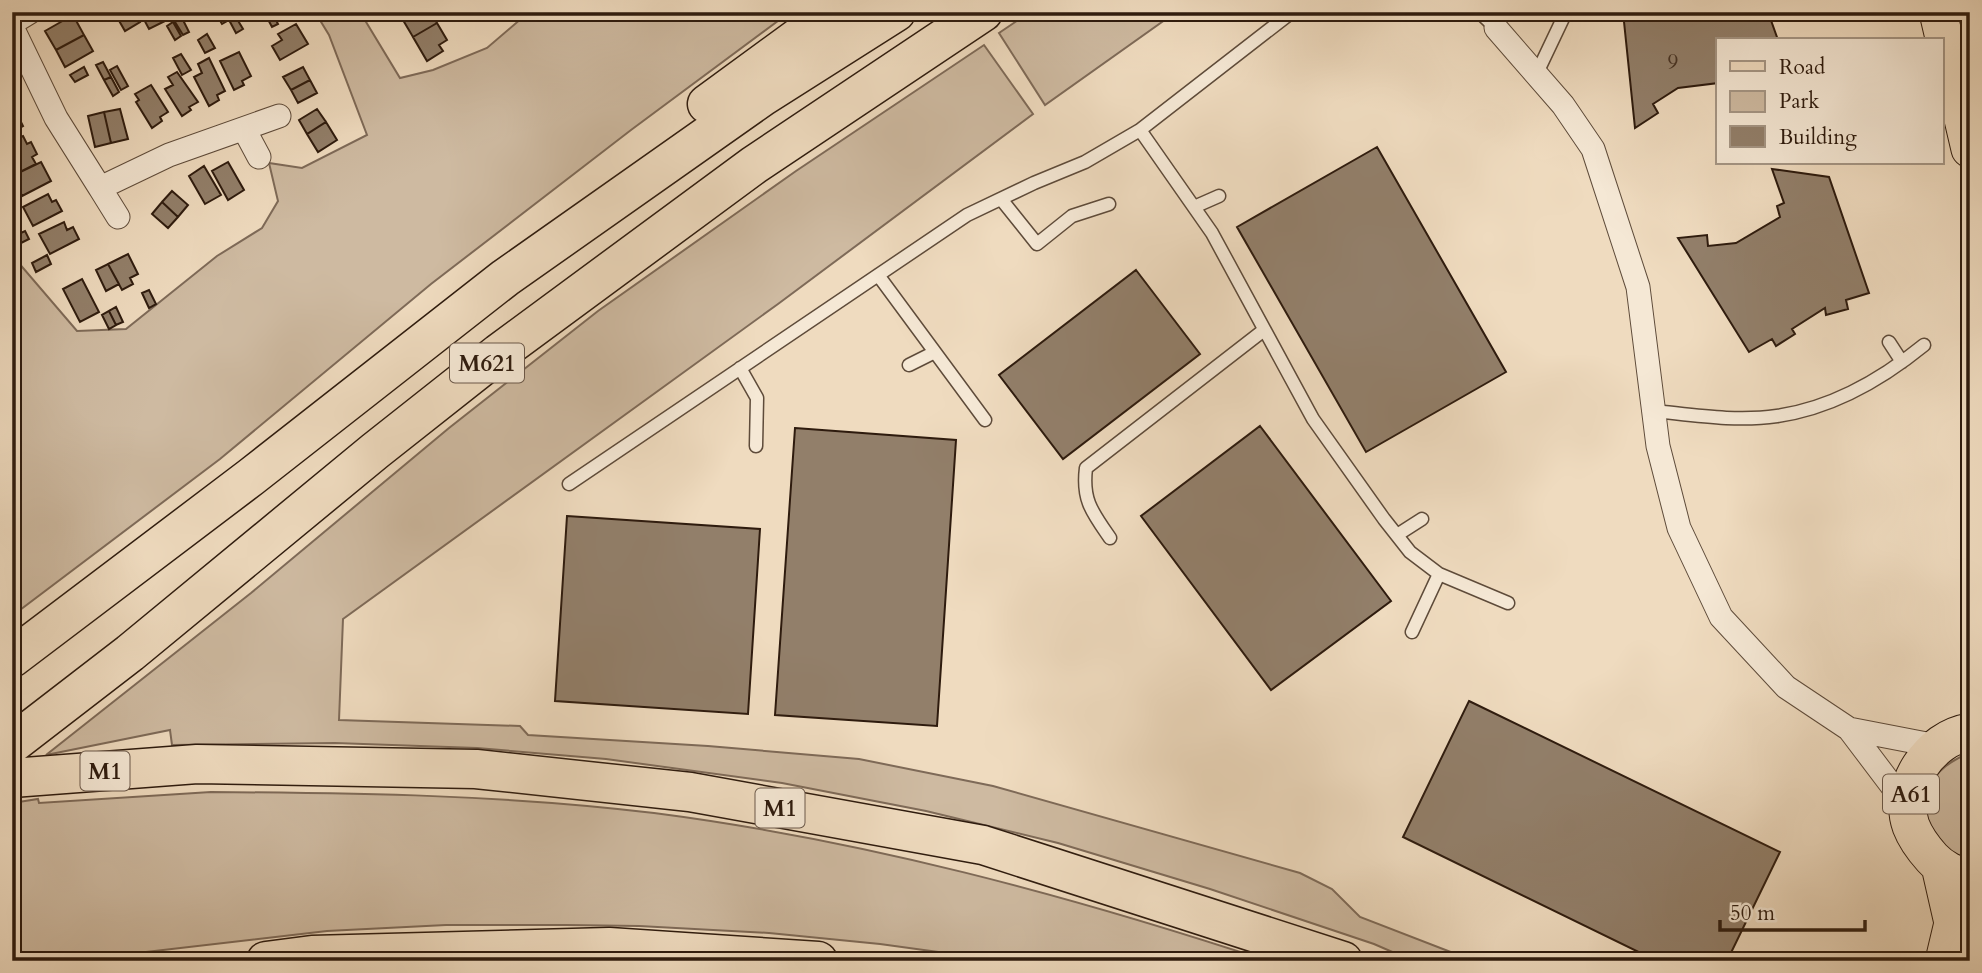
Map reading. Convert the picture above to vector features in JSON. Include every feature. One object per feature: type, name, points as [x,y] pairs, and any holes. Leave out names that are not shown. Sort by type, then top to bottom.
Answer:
[{"type":"highway","name":"M621","points":[[440,328],[608,175],[833,12]]},
{"type":"highway","name":"M621","points":[[12,659],[251,477],[505,278],[762,97],[896,12]]},
{"type":"highway","name":"M621","points":[[12,744],[130,653],[375,451],[625,258],[754,165],[983,12]]},
{"type":"highway","name":"M1","points":[[12,778],[197,764],[475,769],[690,792],[983,845],[1343,961]]},
{"type":"highway","points":[[266,961],[313,955],[609,947],[818,961]]},
{"type":"main road","points":[[1938,12],[1970,149]]},
{"type":"main road","name":"A61","points":[[1944,961],[1953,923],[1955,872],[1919,844],[1910,824],[1908,807],[1915,773],[1959,733]]},
{"type":"street","points":[[30,12],[12,25],[56,118],[118,218]]},
{"type":"street","points":[[1488,20],[1537,73],[1593,149],[1638,287],[1658,446],[1679,528],[1721,617],[1786,687],[1849,729],[1908,807]]},
{"type":"street","points":[[100,187],[169,155],[279,116]]},
{"type":"street","points":[[244,129],[259,157]]},
{"type":"street","points":[[1849,729],[1959,733]]},
{"type":"lane","points":[[569,484],[967,215],[1085,162],[1140,130],[1292,12]]},
{"type":"lane","points":[[1537,73],[1566,12]]},
{"type":"lane","points":[[1140,130],[1212,233],[1312,419],[1410,552],[1438,575],[1508,603]]},
{"type":"lane","points":[[1194,207],[1219,196]]},
{"type":"lane","points":[[1001,199],[1037,244],[1072,216],[1109,204]]},
{"type":"lane","points":[[878,275],[985,420]]},
{"type":"lane","points":[[1110,538],[1094,515],[1084,489],[1086,468],[1264,330]]},
{"type":"lane","points":[[1889,342],[1902,362]]},
{"type":"lane","points":[[1654,411],[1724,418],[1779,416],[1834,401],[1876,382],[1924,345]]},
{"type":"lane","points":[[909,365],[933,353]]},
{"type":"lane","points":[[740,368],[757,398],[756,446]]},
{"type":"lane","points":[[1397,535],[1422,519]]},
{"type":"lane","points":[[1412,632],[1438,575]]},
{"type":"green space","points":[[315,12],[360,12],[400,78],[433,70],[487,48],[529,12],[790,12],[431,284],[220,459],[12,616],[12,255],[77,331],[126,329],[217,256],[262,228],[278,201],[269,163],[302,168],[367,135],[329,35]]},
{"type":"green space","points":[[1030,12],[1176,12],[1045,105],[999,33]]},
{"type":"green space","points":[[984,45],[1033,114],[778,304],[343,619],[339,720],[520,726],[528,735],[859,759],[993,786],[1300,873],[1332,889],[1360,917],[1474,961],[1413,961],[1374,944],[1210,889],[1058,843],[926,811],[782,783],[606,759],[477,748],[335,743],[172,745],[170,730],[46,755],[251,593],[449,428],[598,311],[796,171]]},
{"type":"green space","points":[[1970,753],[1970,862],[1944,849],[1932,831],[1925,805],[1926,794],[1938,774]]},
{"type":"green space","points":[[211,792],[377,794],[544,802],[732,824],[964,872],[1117,914],[1268,961],[1004,961],[880,944],[769,933],[639,926],[446,925],[327,931],[68,961],[12,961],[12,803],[38,799],[39,803]]},
{"type":"building","points":[[114,12],[135,12],[140,22],[125,31]]},
{"type":"building","points":[[140,12],[160,12],[165,21],[149,29]]},
{"type":"building","points":[[215,12],[224,12],[229,20],[222,24]]},
{"type":"building","points":[[264,12],[272,12],[278,24],[272,27]]},
{"type":"building","points":[[416,12],[430,12],[437,23],[413,37],[403,20]]},
{"type":"building","points":[[1623,12],[1768,12],[1777,38],[1716,38],[1716,83],[1678,88],[1653,104],[1658,113],[1635,128]]},
{"type":"building","points":[[234,14],[243,29],[236,33],[228,18]]},
{"type":"building","points":[[73,15],[84,35],[56,50],[45,31]]},
{"type":"building","points":[[182,18],[189,32],[183,35],[175,22]]},
{"type":"building","points":[[173,22],[181,36],[175,40],[167,26]]},
{"type":"building","points":[[437,23],[447,40],[439,45],[443,51],[427,61],[413,37]]},
{"type":"building","points":[[296,24],[308,44],[280,60],[272,46],[282,40],[278,34]]},
{"type":"building","points":[[207,34],[215,48],[205,53],[198,40]]},
{"type":"building","points":[[84,35],[93,51],[65,67],[56,50]]},
{"type":"building","points":[[239,52],[251,76],[242,81],[244,85],[234,90],[220,61]]},
{"type":"building","points":[[181,54],[191,70],[182,75],[173,58]]},
{"type":"building","points":[[209,58],[225,91],[217,95],[219,100],[209,106],[194,77],[202,73],[198,64]]},
{"type":"building","points":[[103,62],[111,77],[104,80],[96,65]]},
{"type":"building","points":[[117,66],[128,86],[121,90],[110,70]]},
{"type":"building","points":[[84,67],[88,75],[75,82],[70,75]]},
{"type":"building","points":[[303,67],[310,80],[291,90],[283,77]]},
{"type":"building","points":[[177,72],[198,102],[189,107],[191,110],[182,116],[165,89],[173,85],[168,77]]},
{"type":"building","points":[[111,77],[119,92],[113,96],[104,80]]},
{"type":"building","points":[[310,80],[317,93],[298,103],[291,90]]},
{"type":"building","points":[[151,85],[168,112],[160,117],[162,121],[152,128],[136,102],[139,100],[135,94]]},
{"type":"building","points":[[120,109],[128,139],[111,143],[104,112]]},
{"type":"building","points":[[317,109],[326,122],[307,134],[299,120]]},
{"type":"building","points":[[16,112],[23,126],[12,132],[12,114]]},
{"type":"building","points":[[104,112],[111,143],[95,147],[88,116]]},
{"type":"building","points":[[326,122],[337,140],[318,152],[307,134]]},
{"type":"building","points":[[23,136],[27,144],[31,142],[37,154],[32,157],[36,164],[12,176],[12,141]]},
{"type":"building","points":[[1377,147],[1506,372],[1366,452],[1237,227]]},
{"type":"building","points":[[41,162],[51,181],[22,196],[18,187],[12,190],[12,176]]},
{"type":"building","points":[[228,162],[244,190],[228,200],[212,171]]},
{"type":"building","points":[[204,166],[221,195],[205,204],[189,176]]},
{"type":"building","points":[[1772,169],[1829,177],[1869,293],[1846,300],[1848,309],[1826,315],[1825,308],[1792,329],[1795,334],[1776,346],[1772,339],[1749,352],[1678,238],[1707,235],[1708,246],[1736,243],[1780,217],[1777,206],[1784,203]]},
{"type":"building","points":[[172,191],[188,205],[178,217],[162,202]]},
{"type":"building","points":[[48,194],[52,202],[56,200],[62,211],[33,226],[23,207]]},
{"type":"building","points":[[16,199],[21,207],[12,211],[12,201]]},
{"type":"building","points":[[162,202],[178,217],[168,228],[152,214]]},
{"type":"building","points":[[64,222],[67,230],[73,227],[79,239],[50,254],[39,234]]},
{"type":"building","points":[[25,231],[29,239],[15,246],[12,237]]},
{"type":"building","points":[[128,254],[138,274],[130,278],[133,284],[122,290],[108,264]]},
{"type":"building","points":[[47,255],[51,264],[36,272],[32,263]]},
{"type":"building","points":[[108,264],[119,284],[106,291],[96,270]]},
{"type":"building","points":[[1136,270],[1200,354],[1063,459],[999,375]]},
{"type":"building","points":[[82,279],[99,312],[80,322],[63,289]]},
{"type":"building","points":[[149,290],[156,304],[149,308],[142,293]]},
{"type":"building","points":[[116,307],[123,322],[116,325],[109,311]]},
{"type":"building","points":[[109,311],[116,325],[109,329],[102,315]]},
{"type":"building","points":[[1260,426],[1391,601],[1271,690],[1141,516]]},
{"type":"building","points":[[795,428],[956,440],[937,726],[775,715]]},
{"type":"building","points":[[567,516],[760,529],[748,714],[555,701]]},
{"type":"building","points":[[1469,701],[1780,852],[1727,961],[1657,961],[1403,837]]}]
